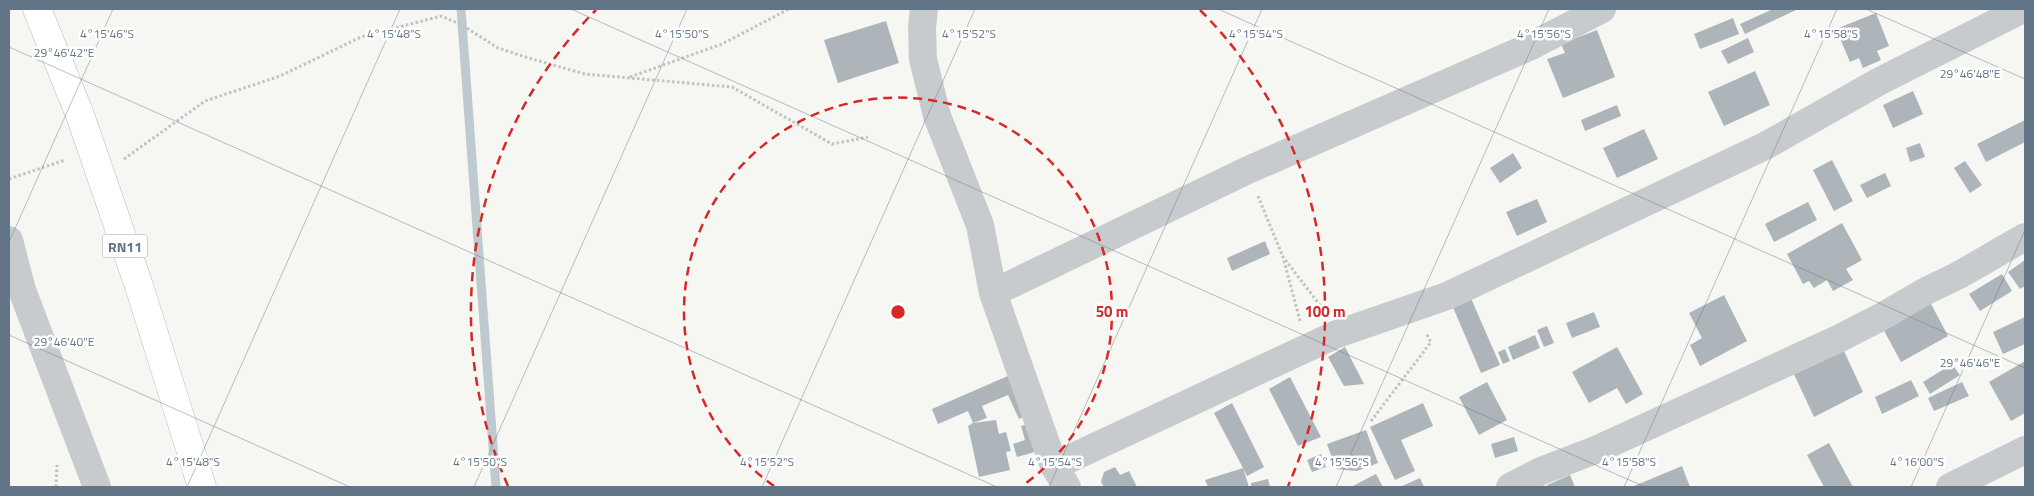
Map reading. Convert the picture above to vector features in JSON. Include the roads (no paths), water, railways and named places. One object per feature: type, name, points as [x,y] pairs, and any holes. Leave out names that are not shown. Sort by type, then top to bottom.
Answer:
[{"type":"main road","name":"RN11","points":[[37,9],[80,115],[97,164],[139,286],[202,487]]},
{"type":"street","points":[[924,9],[922,28],[924,59],[937,116],[980,225],[993,293],[1060,477],[1308,348],[1343,333],[1447,296],[1765,146],[1880,81],[2023,9]]},
{"type":"street","points":[[993,293],[1248,170],[1529,47],[1602,9]]},
{"type":"street","points":[[1510,487],[1541,471],[1598,449],[1838,339],[1926,291],[1959,276],[2025,237]]},
{"type":"street","points":[[9,240],[22,290],[97,487]]},
{"type":"street","points":[[1950,487],[2025,450]]},
{"type":"waterway","points":[[461,9],[496,487]]}]
